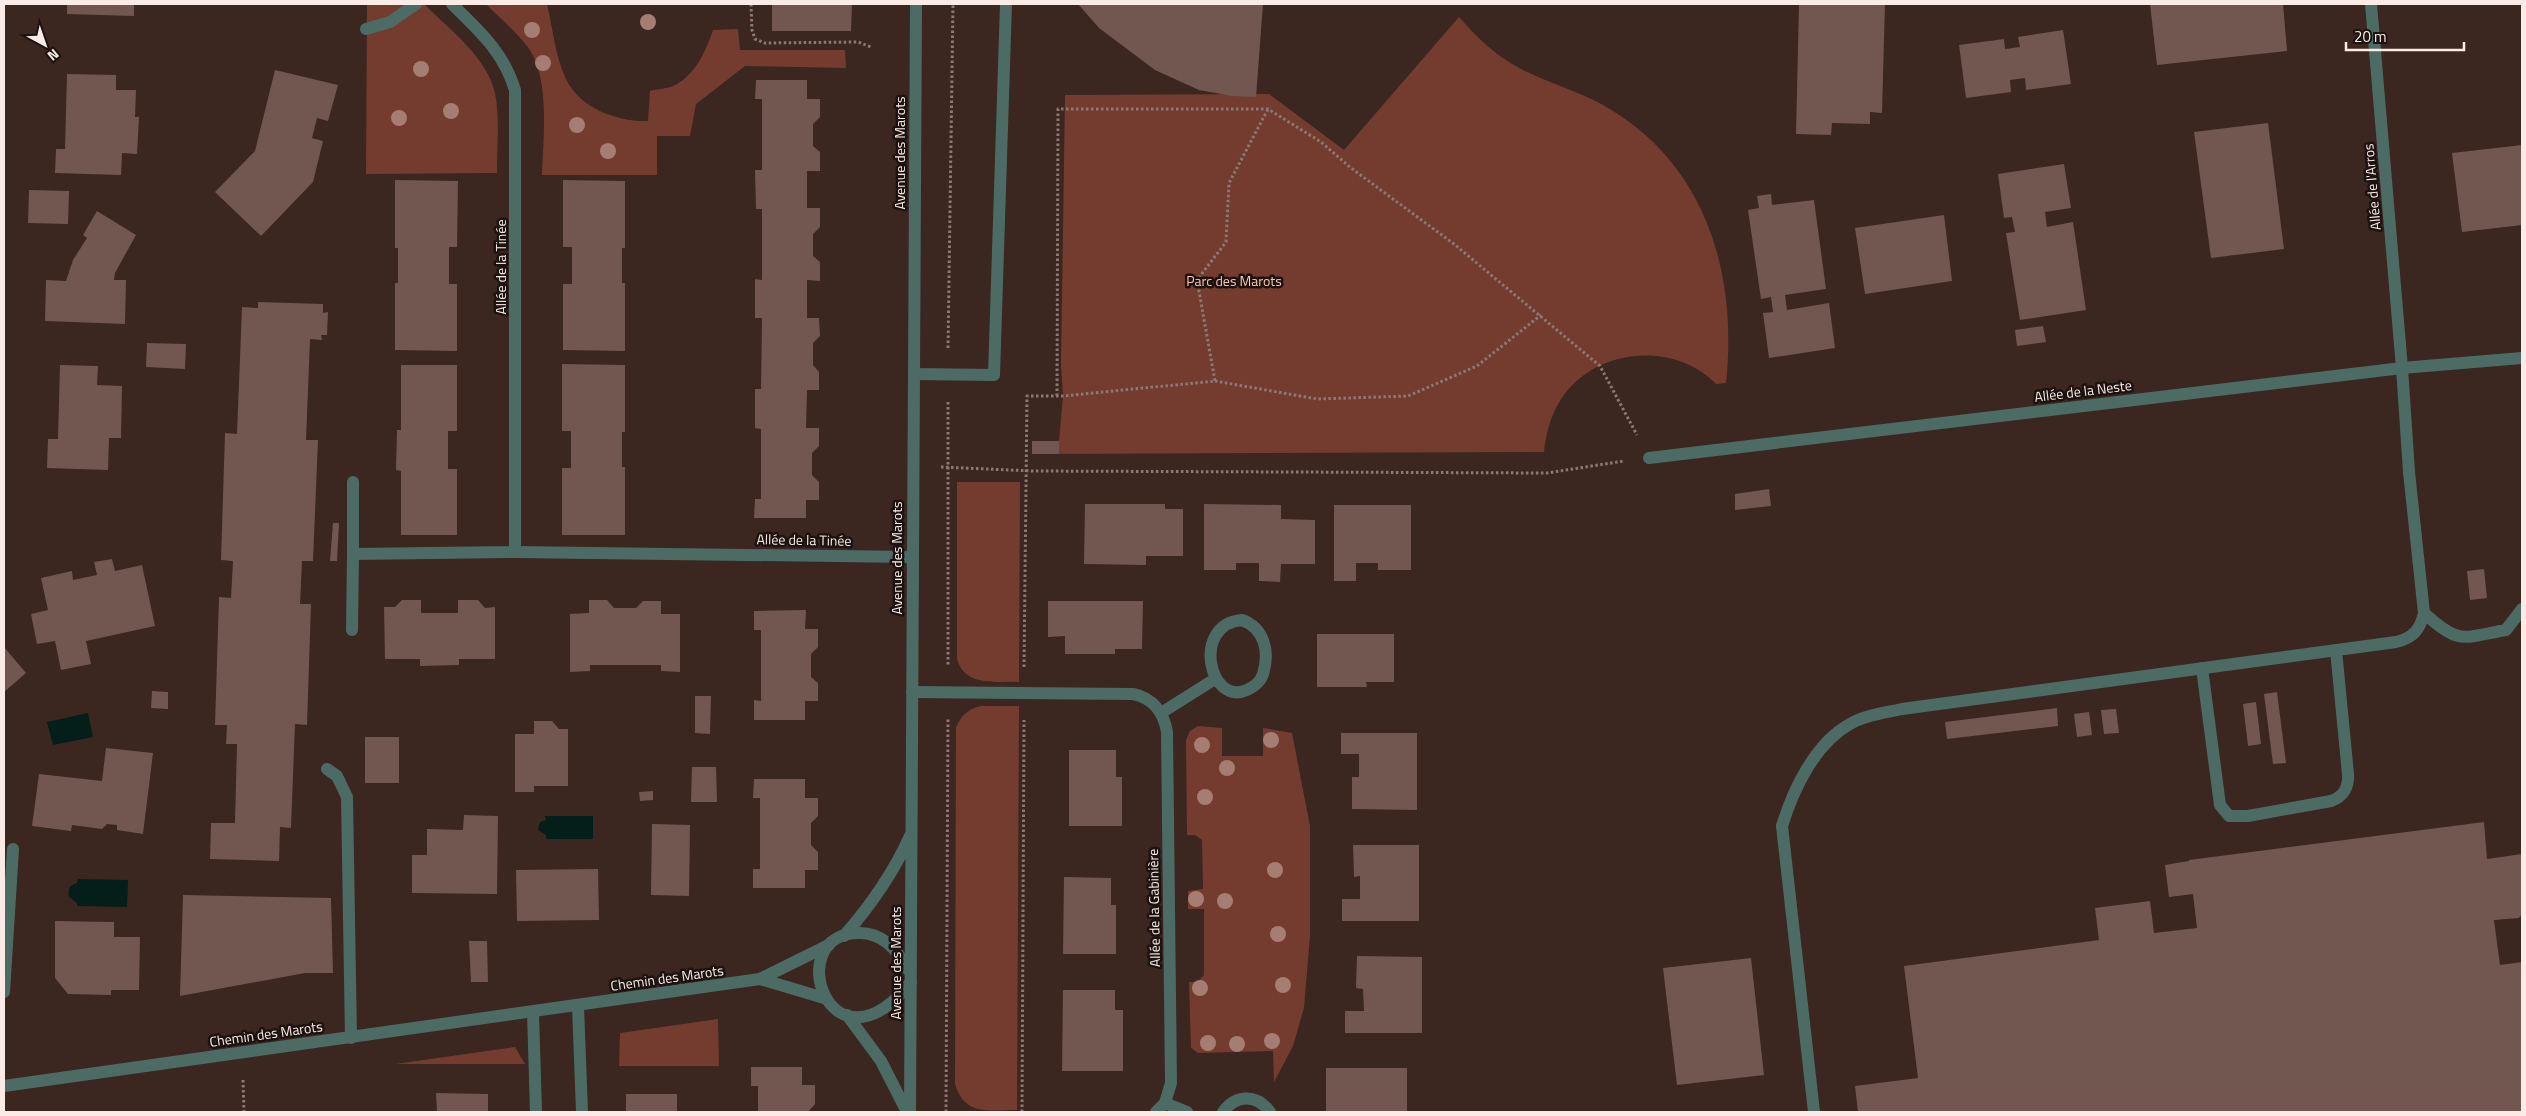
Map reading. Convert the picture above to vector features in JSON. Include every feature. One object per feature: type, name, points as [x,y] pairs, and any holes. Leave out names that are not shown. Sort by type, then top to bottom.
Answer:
[{"type":"street","points":[[366,29],[390,22],[416,4]]},
{"type":"street","name":"Allée de la Tinée","points":[[452,4],[498,52],[508,69],[515,90],[515,552]]},
{"type":"street","name":"Avenue des Marots","points":[[908,1112],[911,977],[916,4]]},
{"type":"street","points":[[914,374],[994,375],[1006,4]]},
{"type":"street","name":"Allée de l'Arros","points":[[2371,4],[2402,368],[2408,472],[2424,613]]},
{"type":"street","name":"Allée de la Neste","points":[[1649,458],[2402,368],[2522,358]]},
{"type":"street","points":[[352,630],[353,482]]},
{"type":"street","name":"Allée de la Tinée","points":[[352,554],[515,552],[912,557]]},
{"type":"street","points":[[1814,1112],[1782,826],[1799,782],[1812,761],[1849,724],[1883,713],[2406,639],[2420,629],[2424,613],[2441,629],[2460,638],[2506,630],[2522,609]]},
{"type":"street","points":[[1242,620],[1253,624],[1261,633],[1265,644],[1263,675],[1256,684],[1246,691],[1234,692],[1223,687],[1215,679],[1212,667],[1212,648],[1214,637],[1220,627],[1231,621],[1242,620]]},
{"type":"street","points":[[2202,668],[2218,799],[2225,813],[2229,816],[2241,816],[2331,801],[2340,797],[2346,789],[2348,774],[2336,650]]},
{"type":"street","points":[[912,692],[1133,694],[1152,702],[1161,713],[1215,679]]},
{"type":"street","name":"Allée de la Gabinière","points":[[1161,713],[1167,732],[1171,1054],[1171,1083],[1165,1103]]},
{"type":"street","points":[[328,769],[337,776],[347,797],[351,1038]]},
{"type":"street","name":"Chemin des Marots","points":[[4,1086],[760,979],[832,944],[844,936],[883,888],[912,831]]},
{"type":"street","points":[[4,992],[14,849]]},
{"type":"street","name":"Chemin des Marots","points":[[844,936],[858,933],[873,934],[894,948],[903,959],[911,977]]},
{"type":"street","name":"Chemin des Marots","points":[[832,944],[822,956],[818,970],[818,984],[824,998],[834,1008],[847,1015],[881,1061],[908,1112]]},
{"type":"street","points":[[847,1015],[862,1017],[876,1014],[901,995],[911,977]]},
{"type":"street","name":"Chemin des Marots","points":[[760,979],[824,998]]},
{"type":"street","points":[[578,1006],[582,1112]]},
{"type":"street","points":[[532,1012],[536,1112]]},
{"type":"street","points":[[1223,1112],[1228,1105],[1238,1099],[1250,1098],[1261,1102],[1270,1112]]},
{"type":"street","points":[[1156,1112],[1165,1103],[1186,1112]]},
{"type":"path","points":[[750,4],[752,30],[755,39],[765,43],[858,42],[871,48]]},
{"type":"path","points":[[946,1112],[947,375],[953,4]]},
{"type":"path","points":[[913,468],[1547,473],[1649,458],[1600,366],[1454,244],[1351,168],[1321,142],[1268,109],[1058,109],[1056,396]]},
{"type":"path","points":[[1216,382],[1197,280],[1226,242],[1229,183],[1268,109]]},
{"type":"path","points":[[1022,1112],[1027,396],[1056,396],[1216,382],[1316,399],[1408,396],[1477,366],[1541,315]]},
{"type":"path","points":[[241,1053],[244,1112]]},
{"type":"green space","points":[[367,4],[424,4],[476,56],[491,80],[497,103],[497,173],[366,174]]},
{"type":"green space","points":[[486,4],[547,4],[559,61],[572,89],[590,106],[601,112],[624,119],[648,121],[650,91],[673,86],[688,76],[699,62],[713,30],[738,29],[740,50],[845,50],[846,68],[745,66],[696,104],[690,136],[657,136],[657,175],[542,175],[544,108],[540,74],[535,59],[527,46]]},
{"type":"green space","name":"Parc des Marots","points":[[1459,17],[1480,40],[1496,53],[1533,75],[1603,105],[1638,129],[1667,157],[1690,189],[1707,224],[1719,261],[1726,301],[1728,342],[1726,383],[1716,384],[1699,370],[1678,361],[1657,356],[1634,356],[1612,361],[1592,370],[1574,383],[1560,401],[1549,426],[1544,452],[1032,454],[1032,441],[1059,441],[1063,396],[1061,365],[1065,95],[1269,94],[1344,150]]},
{"type":"green space","points":[[957,482],[1020,482],[1019,682],[982,681],[967,674],[961,668],[957,659]]},
{"type":"green space","points":[[981,706],[1019,706],[1017,1110],[978,1109],[965,1102],[955,1084],[956,727],[966,713]]},
{"type":"green space","points":[[1198,726],[1222,728],[1222,756],[1263,756],[1263,728],[1292,733],[1310,826],[1310,936],[1304,1008],[1293,1046],[1274,1082],[1273,1051],[1198,1053],[1191,1048],[1189,982],[1197,982],[1204,975],[1204,909],[1188,909],[1188,891],[1203,889],[1202,840],[1195,835],[1187,835],[1186,740],[1190,731]]},
{"type":"green space","points":[[718,1019],[719,1066],[619,1066],[620,1033]]},
{"type":"green space","points":[[515,1047],[525,1064],[395,1064]]},
{"type":"water","points":[[88,713],[93,737],[53,745],[47,722]]},
{"type":"water","points":[[545,816],[593,816],[593,839],[546,839],[546,835],[538,830],[540,822],[546,820]]},
{"type":"water","points":[[78,879],[128,880],[127,907],[77,906],[77,903],[69,897],[69,891],[71,886],[77,883]]},
{"type":"building","points":[[67,4],[134,4],[134,16],[67,14]]},
{"type":"building","points":[[772,4],[852,4],[851,31],[772,31]]},
{"type":"building","points":[[1078,4],[1263,4],[1256,97],[1232,96],[1199,90],[1155,70],[1099,28]]},
{"type":"building","points":[[1799,4],[1885,4],[1882,113],[1870,112],[1870,124],[1832,123],[1831,135],[1796,134]]},
{"type":"building","points":[[2150,4],[2283,4],[2287,51],[2157,65]]},
{"type":"building","points":[[2063,30],[2071,84],[2026,90],[2025,78],[2010,80],[2011,92],[1966,98],[1959,45],[2004,39],[2005,49],[2020,47],[2018,37]]},
{"type":"building","points":[[275,70],[338,85],[328,121],[317,118],[312,138],[323,141],[313,182],[261,236],[215,192],[255,151]]},
{"type":"building","points":[[67,74],[116,75],[116,90],[136,90],[135,117],[139,117],[137,154],[122,153],[121,175],[55,173],[56,149],[65,149]]},
{"type":"building","points":[[756,80],[807,80],[807,99],[820,99],[820,117],[813,124],[813,146],[820,152],[820,171],[807,171],[807,208],[820,208],[820,227],[813,234],[813,256],[820,262],[820,281],[807,280],[807,318],[819,318],[820,336],[813,343],[813,365],[819,372],[819,390],[807,390],[806,428],[819,428],[819,446],[812,453],[812,475],[819,482],[819,500],[806,500],[806,518],[754,518],[755,499],[761,499],[761,429],[755,428],[755,389],[761,389],[762,318],[755,318],[755,279],[762,280],[762,209],[756,209],[755,170],[762,170],[762,99],[755,99]]},
{"type":"building","points":[[2268,123],[2284,249],[2211,258],[2194,132]]},
{"type":"building","points":[[2522,145],[2522,225],[2462,232],[2452,153]]},
{"type":"building","points":[[2064,164],[2071,208],[2045,212],[2047,227],[2073,222],[2086,310],[2020,320],[2006,233],[2015,232],[2012,217],[2004,218],[1998,174]]},
{"type":"building","points":[[395,180],[458,181],[457,247],[449,247],[449,284],[457,284],[457,351],[395,350],[395,283],[398,283],[398,248],[395,248]]},
{"type":"building","points":[[563,180],[625,181],[625,248],[622,248],[622,283],[625,283],[625,351],[563,350],[563,284],[572,284],[572,247],[563,247]]},
{"type":"building","points":[[29,190],[69,191],[68,224],[28,223]]},
{"type":"building","points":[[1771,194],[1772,205],[1814,200],[1826,289],[1785,295],[1787,310],[1829,303],[1835,348],[1769,358],[1763,313],[1773,312],[1771,297],[1761,299],[1748,210],[1759,208],[1757,196]]},
{"type":"building","points":[[97,211],[136,235],[115,273],[114,280],[126,280],[125,324],[45,321],[46,280],[66,281],[73,260],[87,238],[83,235]]},
{"type":"building","points":[[1944,215],[1952,281],[1865,294],[1855,228]]},
{"type":"building","points":[[258,302],[323,304],[323,313],[328,312],[327,335],[321,335],[322,340],[310,339],[306,440],[318,440],[313,561],[302,561],[300,604],[311,604],[307,725],[295,724],[291,828],[280,827],[279,861],[210,859],[211,823],[235,823],[237,744],[226,744],[227,725],[215,725],[219,597],[231,598],[233,561],[221,560],[225,433],[237,434],[242,307],[258,308]]},
{"type":"building","points":[[2043,326],[2046,342],[2017,346],[2015,330]]},
{"type":"building","points":[[147,343],[186,344],[185,369],[146,367]]},
{"type":"building","points":[[562,364],[625,365],[625,432],[622,432],[622,467],[625,467],[625,535],[562,535],[562,468],[571,468],[571,431],[562,431]]},
{"type":"building","points":[[60,365],[98,366],[97,385],[122,386],[121,438],[109,438],[108,470],[47,468],[48,439],[58,439]]},
{"type":"building","points":[[401,365],[457,365],[457,431],[448,431],[448,469],[457,469],[457,535],[401,535],[401,471],[396,470],[397,430],[401,430]]},
{"type":"building","points":[[1032,441],[1059,441],[1059,454],[1032,454]]},
{"type":"building","points":[[1769,489],[1771,506],[1735,510],[1735,494]]},
{"type":"building","points":[[1085,504],[1165,504],[1165,509],[1183,509],[1183,556],[1146,556],[1146,565],[1084,564]]},
{"type":"building","points":[[1204,504],[1281,505],[1281,519],[1315,520],[1315,564],[1281,564],[1280,582],[1259,581],[1259,563],[1236,563],[1236,570],[1204,570]]},
{"type":"building","points":[[1334,505],[1411,505],[1411,570],[1378,570],[1378,563],[1356,563],[1356,581],[1334,581]]},
{"type":"building","points":[[333,523],[339,523],[337,561],[330,561]]},
{"type":"building","points":[[112,559],[115,571],[142,565],[155,626],[86,641],[91,664],[61,670],[55,641],[37,644],[31,614],[48,610],[41,578],[72,571],[73,580],[97,575],[94,562]]},
{"type":"building","points":[[2484,569],[2487,598],[2470,600],[2467,571]]},
{"type":"building","points":[[402,600],[421,600],[421,613],[458,613],[458,600],[478,600],[485,608],[495,607],[495,659],[459,659],[459,665],[420,666],[420,659],[385,659],[384,607],[395,607]]},
{"type":"building","points":[[589,600],[607,600],[614,608],[636,608],[643,601],[661,601],[661,614],[680,614],[680,672],[661,671],[661,665],[590,665],[590,671],[570,672],[570,614],[589,613]]},
{"type":"building","points":[[1048,601],[1143,601],[1142,649],[1115,649],[1115,654],[1065,654],[1065,636],[1048,637]]},
{"type":"building","points":[[806,610],[805,629],[818,629],[818,647],[811,654],[811,677],[818,683],[818,701],[805,701],[805,720],[754,720],[754,700],[761,701],[761,630],[754,630],[754,611]]},
{"type":"building","points":[[1317,634],[1394,634],[1394,682],[1366,682],[1367,687],[1317,687]]},
{"type":"building","points":[[4,647],[26,673],[4,692]]},
{"type":"building","points":[[152,691],[168,692],[168,709],[151,708]]},
{"type":"building","points":[[2277,692],[2286,763],[2273,764],[2264,694]]},
{"type":"building","points":[[695,696],[711,696],[710,734],[695,733]]},
{"type":"building","points":[[2256,702],[2261,744],[2248,746],[2243,704]]},
{"type":"building","points":[[2057,708],[2058,726],[1947,739],[1945,722]]},
{"type":"building","points":[[2116,709],[2119,733],[2104,734],[2101,710]]},
{"type":"building","points":[[2089,712],[2092,735],[2077,737],[2074,714]]},
{"type":"building","points":[[534,721],[552,721],[559,729],[568,729],[568,786],[534,786],[534,792],[515,792],[515,734],[534,734]]},
{"type":"building","points":[[1341,733],[1417,733],[1417,810],[1352,809],[1352,777],[1359,777],[1359,754],[1341,754]]},
{"type":"building","points":[[365,737],[399,737],[399,783],[365,783]]},
{"type":"building","points":[[106,748],[153,753],[143,834],[117,830],[117,825],[107,824],[102,829],[72,825],[71,831],[32,826],[39,774],[102,781]]},
{"type":"building","points":[[1069,750],[1116,750],[1116,777],[1122,777],[1122,826],[1069,826]]},
{"type":"building","points":[[692,767],[716,767],[717,802],[691,802]]},
{"type":"building","points":[[754,779],[805,779],[805,798],[818,798],[818,816],[811,823],[811,845],[818,852],[818,870],[805,870],[805,888],[753,888],[753,869],[760,869],[760,798],[753,798]]},
{"type":"building","points":[[653,791],[653,800],[640,801],[639,792]]},
{"type":"building","points":[[464,815],[498,816],[497,894],[412,893],[412,855],[427,855],[427,829],[463,830]]},
{"type":"building","points":[[2484,822],[2487,859],[2522,854],[2522,914],[2519,918],[2494,920],[2500,965],[2522,962],[2522,1112],[1858,1112],[1855,1086],[1918,1078],[1904,966],[2099,940],[2095,908],[2150,901],[2154,933],[2197,928],[2193,894],[2169,897],[2165,865],[2189,860]]},
{"type":"building","points":[[652,824],[690,825],[689,896],[651,895]]},
{"type":"building","points":[[1353,845],[1419,845],[1419,921],[1342,921],[1342,899],[1360,899],[1360,876],[1354,877]]},
{"type":"building","points":[[598,869],[599,920],[517,921],[516,870]]},
{"type":"building","points":[[1064,877],[1111,878],[1111,905],[1116,905],[1116,954],[1063,954]]},
{"type":"building","points":[[183,895],[331,898],[333,973],[305,973],[180,996]]},
{"type":"building","points":[[55,921],[114,922],[114,937],[140,937],[139,990],[111,990],[111,995],[68,994],[55,978]]},
{"type":"building","points":[[469,941],[487,941],[488,982],[471,982]]},
{"type":"building","points":[[1357,956],[1422,957],[1422,1033],[1345,1033],[1345,1011],[1364,1011],[1363,989],[1356,988]]},
{"type":"building","points":[[1751,958],[1764,1075],[1677,1085],[1663,968]]},
{"type":"building","points":[[1063,990],[1115,990],[1115,1010],[1123,1010],[1123,1071],[1062,1071]]},
{"type":"building","points":[[751,1067],[802,1067],[802,1085],[815,1085],[815,1104],[808,1112],[758,1112],[758,1086],[751,1086]]},
{"type":"building","points":[[1326,1068],[1407,1068],[1407,1112],[1326,1112]]},
{"type":"building","points":[[436,1093],[488,1094],[488,1112],[437,1112]]},
{"type":"building","points":[[626,1094],[677,1094],[677,1112],[626,1112]]}]
